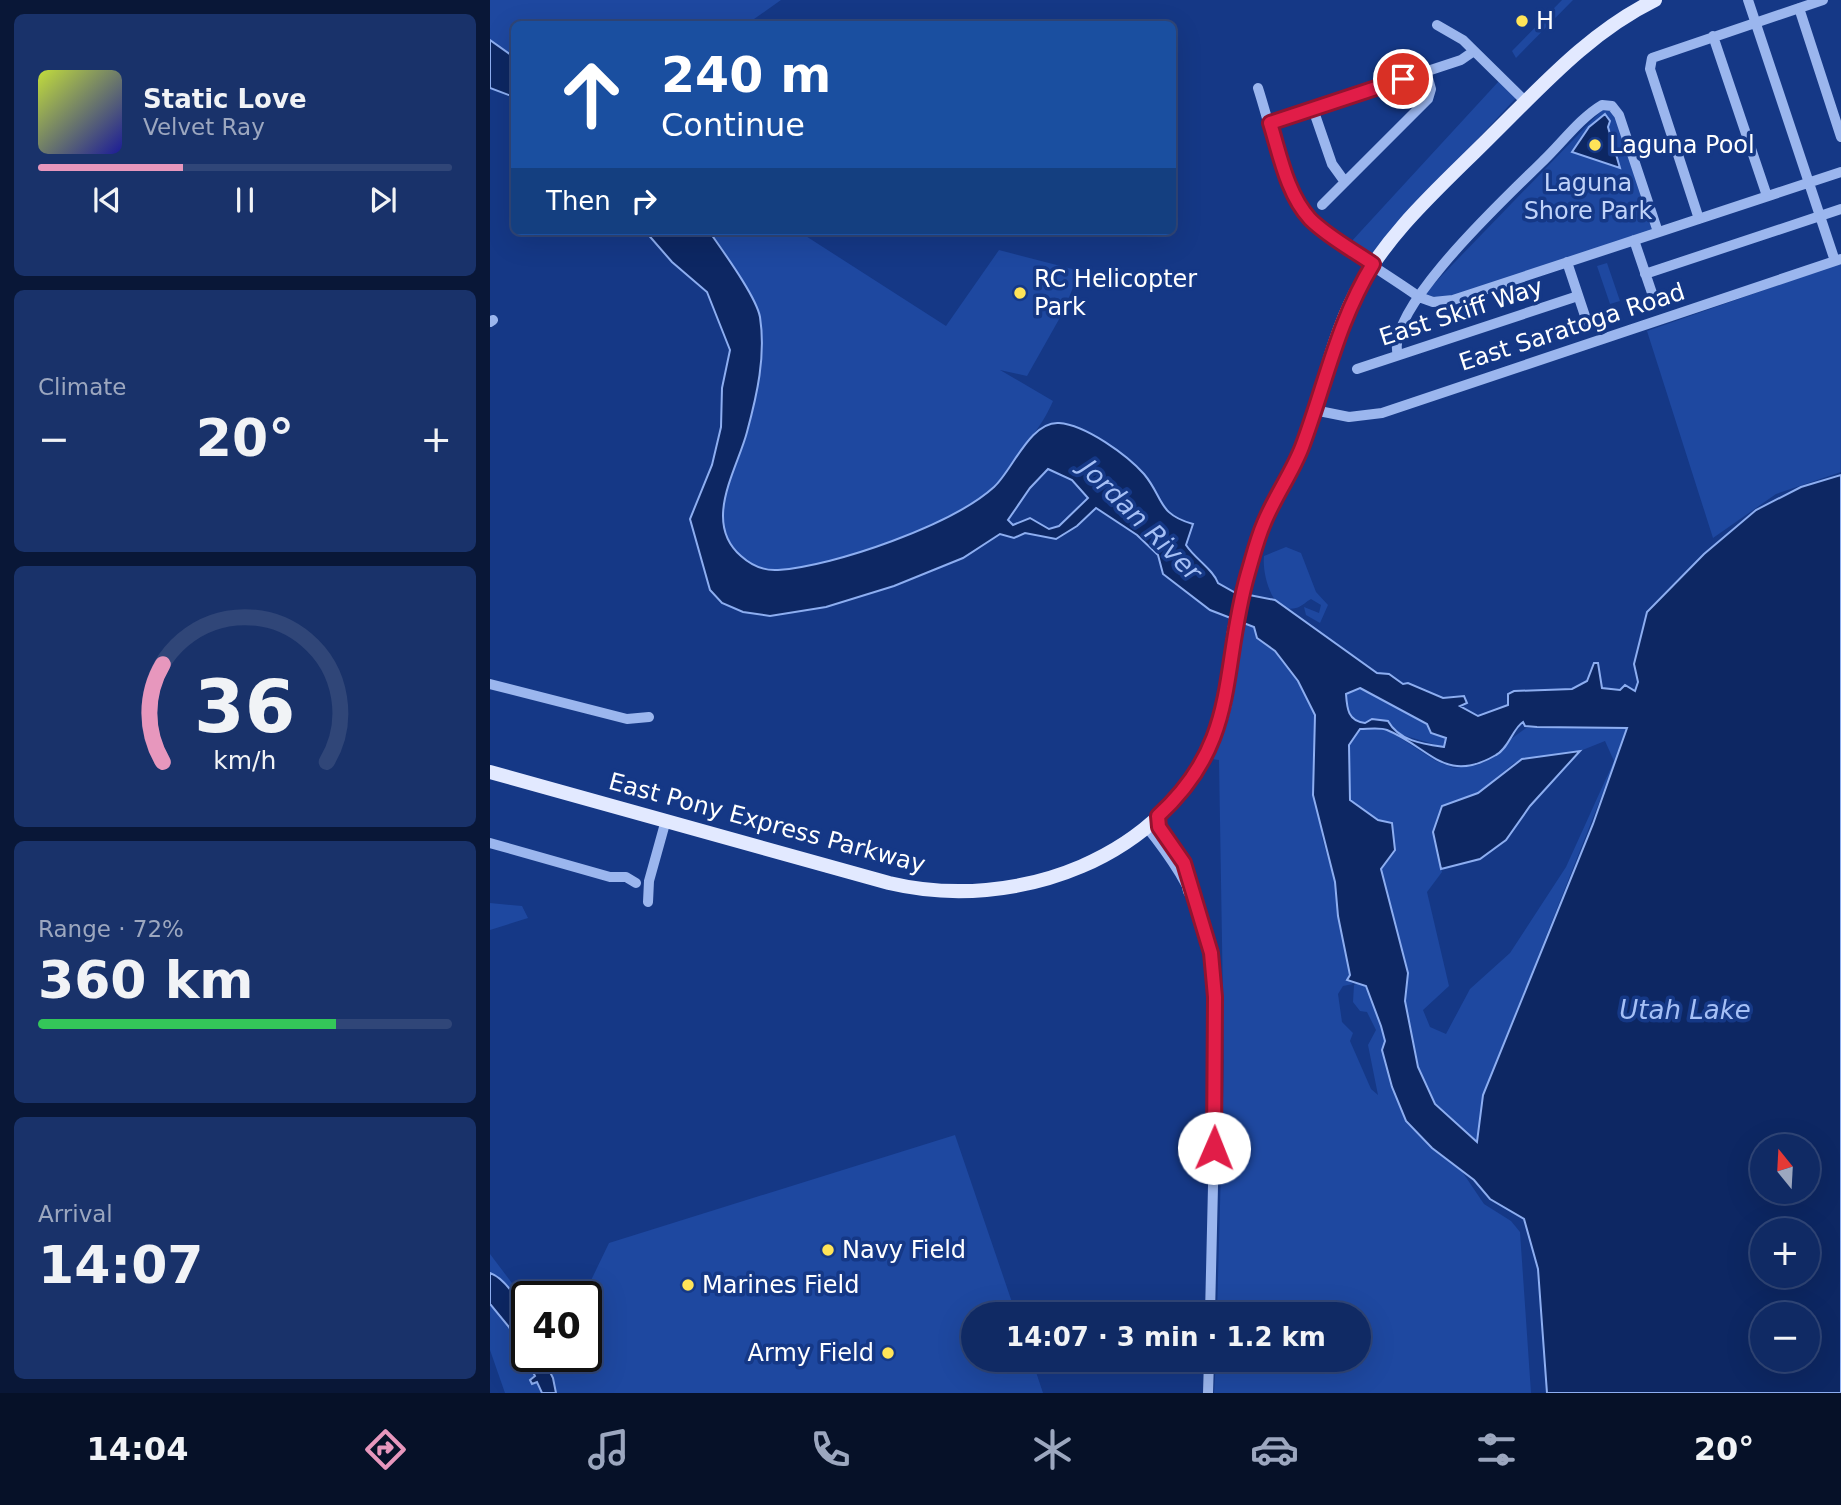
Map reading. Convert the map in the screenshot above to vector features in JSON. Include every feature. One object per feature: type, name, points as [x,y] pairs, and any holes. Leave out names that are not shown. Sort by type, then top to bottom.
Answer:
[{"type":"main road","name":"East Pony Express Parkway","points":[[1284,484],[1315,385],[1350,304],[1373,264],[1408,219],[1594,38],[1655,0]]},
{"type":"main road","name":"East Pony Express Parkway","points":[[490,772],[889,883],[962,892],[1016,887],[1058,876],[1106,854],[1158,816],[1193,776],[1217,731],[1227,695],[1236,623],[1244,589],[1264,523],[1296,463],[1332,349]]},
{"type":"main road","points":[[1158,816],[1159,827],[1184,863],[1191,894]]},
{"type":"street","points":[[1748,0],[1820,216],[1838,260]]},
{"type":"street","points":[[1699,219],[1650,69],[1651,60],[1655,54],[1823,0]]},
{"type":"street","points":[[1799,8],[1841,137]]},
{"type":"street","points":[[1437,25],[1457,36],[1526,102]]},
{"type":"street","points":[[1713,36],[1767,196]]},
{"type":"street","points":[[1270,123],[1465,58],[1474,51]]},
{"type":"street","points":[[1322,205],[1429,96],[1431,86],[1426,71]]},
{"type":"street","points":[[1258,88],[1292,191],[1301,208],[1322,229],[1419,297],[1433,302],[1452,300],[1841,172]]},
{"type":"street","points":[[1398,355],[1396,341],[1431,278],[1596,109],[1609,105],[1619,115],[1658,232]]},
{"type":"street","points":[[1313,109],[1332,164],[1345,182]]},
{"type":"street","points":[[1645,274],[1841,209]]},
{"type":"street","points":[[1634,240],[1654,299]]},
{"type":"street","name":"East Saratoga Road","points":[[1314,410],[1349,417],[1382,413],[1838,260]]},
{"type":"street","points":[[1567,262],[1587,322]]},
{"type":"street","name":"East Skiff Way","points":[[1357,369],[1578,296]]},
{"type":"street","points":[[490,684],[627,719],[649,717]]},
{"type":"street","points":[[648,902],[648,886],[666,820]]},
{"type":"street","points":[[1146,826],[1170,857],[1191,894],[1208,940],[1214,980],[1210,1302]]},
{"type":"street","points":[[490,843],[610,877],[626,877],[648,886]]},
{"type":"street","points":[[1208,1393],[1209,1372]]},
{"type":"green space","points":[[490,0],[781,0],[751,21],[511,21],[511,56],[490,52]]},
{"type":"green space","points":[[1562,0],[1573,0],[1516,58],[1512,51]]},
{"type":"green space","points":[[1499,81],[1516,98],[1368,257],[1350,243]]},
{"type":"green space","name":"Laguna Shore Park","points":[[1602,110],[1613,111],[1652,230],[1444,299],[1424,294]]},
{"type":"green space","points":[[712,235],[804,235],[946,326],[999,250],[1080,271],[1062,314],[1027,376],[1000,370],[1053,401],[1049,410],[996,485],[949,516],[891,542],[830,561],[778,570],[752,565],[733,548],[726,534],[724,506],[753,409],[761,361],[762,331],[757,308]]},
{"type":"green space","points":[[1607,263],[1620,301],[1610,304],[1597,266]]},
{"type":"green space","points":[[1841,263],[1841,472],[1776,494],[1713,538],[1647,331]]},
{"type":"green space","points":[[1286,547],[1301,553],[1316,592],[1328,605],[1320,623],[1306,615],[1304,607],[1319,613],[1321,605],[1311,599],[1298,607],[1287,608],[1274,599],[1270,591],[1264,556]]},
{"type":"green space","points":[[1242,622],[1255,627],[1257,638],[1274,651],[1298,681],[1315,715],[1322,838],[1335,882],[1338,916],[1350,975],[1347,980],[1353,984],[1343,986],[1338,994],[1342,1022],[1353,1033],[1350,1041],[1371,1089],[1378,1095],[1368,1045],[1376,1030],[1367,1012],[1360,1011],[1353,1002],[1354,985],[1358,983],[1366,986],[1432,1148],[1461,1170],[1484,1204],[1511,1221],[1520,1232],[1531,1393],[1214,1393],[1215,1372],[1371,1372],[1371,1302],[1217,1302],[1224,1062],[1219,760],[1212,759],[1230,703]]},
{"type":"green space","points":[[1360,688],[1395,705],[1447,738],[1444,747],[1357,722],[1350,717],[1345,695]]},
{"type":"green space","points":[[1526,728],[1627,728],[1483,1095],[1477,1143],[1435,1104],[1418,1067],[1405,1001],[1408,973],[1381,869],[1395,850],[1378,820],[1350,800],[1349,745],[1360,729],[1386,729],[1436,761],[1454,768],[1478,765],[1501,753],[1511,739]],"holes":[[[1605,741],[1614,761],[1566,867],[1510,953],[1470,989],[1446,1034],[1430,1027],[1423,1010],[1449,986],[1427,892],[1442,872],[1433,832],[1442,806],[1478,793],[1514,763],[1580,751]]]},
{"type":"green space","points":[[490,903],[522,906],[528,918],[490,930]]},
{"type":"green space","points":[[955,1135],[1012,1302],[961,1302],[961,1372],[1036,1372],[1043,1393],[505,1393],[490,1350],[490,1254],[511,1282],[511,1372],[602,1372],[602,1281],[591,1281],[609,1243]]},
{"type":"water","points":[[490,40],[511,55],[511,96],[490,88]]},
{"type":"water","name":"Laguna Pool","points":[[1605,114],[1610,121],[1608,127],[1620,168],[1572,152],[1589,127]]},
{"type":"water","name":"Utah Lake","points":[[648,235],[712,235],[746,286],[760,317],[762,346],[757,390],[747,432],[730,479],[723,512],[724,528],[730,542],[741,556],[753,565],[773,570],[802,567],[860,552],[922,529],[975,501],[994,487],[1022,448],[1039,430],[1059,423],[1070,425],[1093,435],[1127,458],[1144,474],[1167,510],[1181,520],[1193,524],[1186,545],[1218,583],[1234,592],[1275,600],[1377,673],[1389,674],[1403,684],[1408,683],[1443,698],[1464,696],[1467,703],[1460,706],[1478,716],[1508,705],[1508,694],[1514,691],[1572,689],[1587,681],[1594,663],[1598,663],[1602,688],[1620,690],[1625,685],[1635,691],[1638,682],[1634,664],[1647,612],[1704,554],[1756,510],[1801,487],[1841,475],[1841,1393],[1547,1393],[1538,1269],[1524,1219],[1490,1199],[1474,1180],[1432,1148],[1406,1121],[1392,1087],[1382,1050],[1385,1041],[1366,986],[1347,980],[1350,975],[1338,916],[1335,882],[1313,795],[1315,715],[1298,681],[1275,651],[1257,638],[1254,627],[1210,610],[1163,574],[1158,555],[1137,535],[1096,508],[1077,526],[1056,539],[1025,533],[1014,538],[1000,534],[963,558],[894,586],[826,607],[770,616],[743,612],[722,603],[710,590],[690,519],[712,465],[721,427],[722,388],[730,350],[707,292],[672,262]],"holes":[[[1048,469],[1072,480],[1088,498],[1059,526],[1049,529],[1030,518],[1013,525],[1008,520],[1030,488]],[[1360,688],[1427,724],[1431,733],[1446,738],[1444,747],[1405,737],[1388,721],[1372,719],[1365,723],[1355,720],[1348,709],[1346,694]],[[1523,722],[1525,726],[1627,728],[1593,824],[1483,1095],[1477,1142],[1435,1104],[1418,1067],[1405,1001],[1408,973],[1381,869],[1395,850],[1392,823],[1378,820],[1350,800],[1349,745],[1360,729],[1384,729],[1439,760],[1464,766],[1496,755]]]},
{"type":"water","points":[[1580,751],[1530,806],[1506,840],[1480,859],[1441,869],[1433,832],[1442,806],[1478,793],[1522,759]]},
{"type":"water","points":[[490,1273],[511,1291],[511,1331],[509,1327],[490,1304]]},
{"type":"water","points":[[533,1372],[550,1372],[556,1393],[542,1393],[537,1382],[532,1384],[530,1380],[535,1376]]},
{"type":"place","name":"H","points":[[1522,21]]},
{"type":"place","name":"Laguna Pool","points":[[1595,145]]},
{"type":"place","name":"RC Helicopter Park","points":[[1020,293]]},
{"type":"place","name":"Navy Field","points":[[828,1250]]},
{"type":"place","name":"Marines Field","points":[[688,1285]]},
{"type":"place","name":"Army Field","points":[[888,1353]]},
{"type":"route","points":[[1214,1148],[1216,1050],[1211,953],[1190,891],[1184,863],[1157,820],[1193,776],[1217,731],[1227,695],[1233,637],[1262,529],[1296,463],[1332,349],[1350,304],[1373,264],[1322,229],[1301,208],[1292,191],[1270,123],[1403,79]]},
{"type":"water label","name":"Jordan River","points":[[1141,520]]}]
